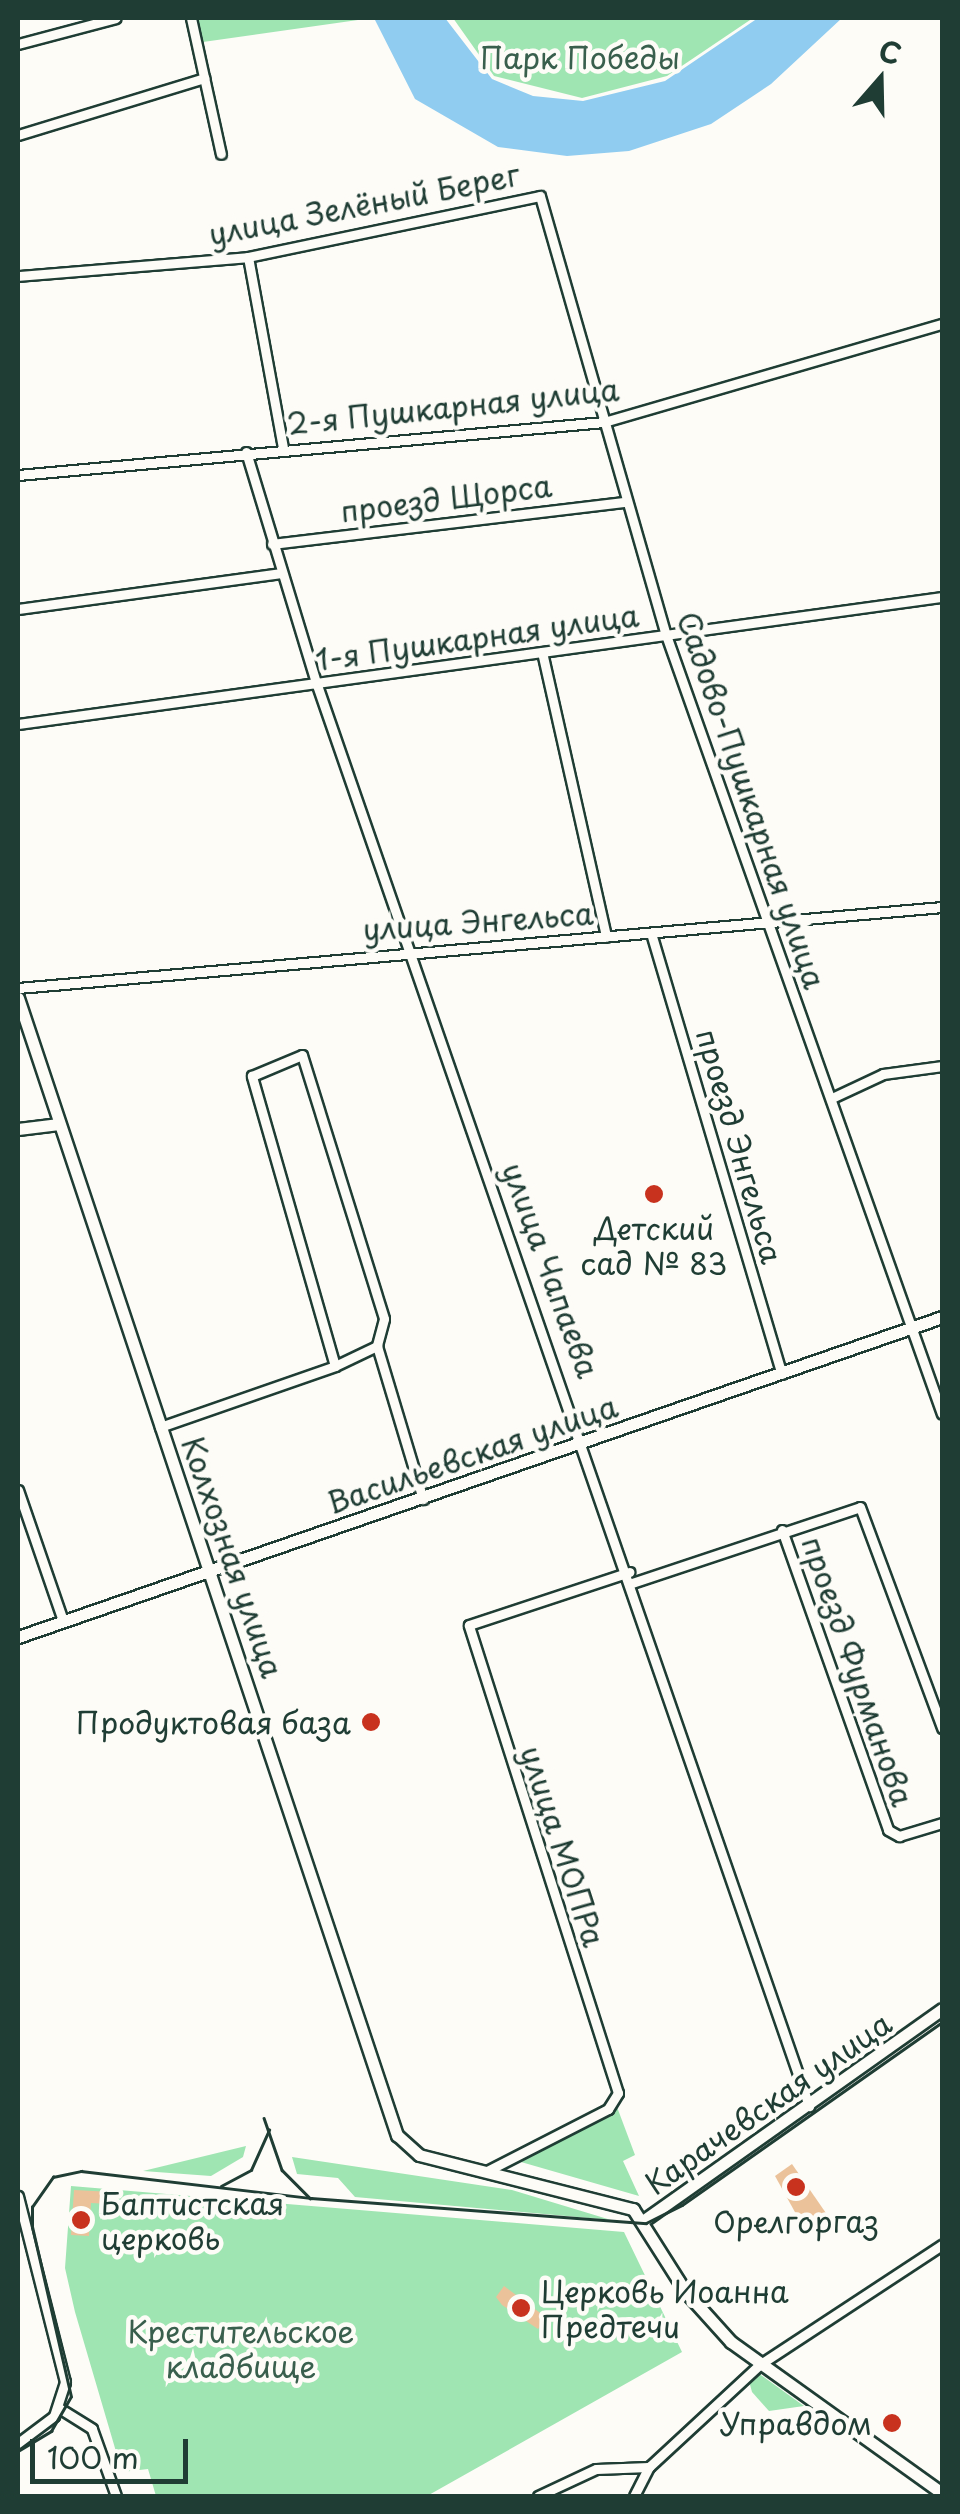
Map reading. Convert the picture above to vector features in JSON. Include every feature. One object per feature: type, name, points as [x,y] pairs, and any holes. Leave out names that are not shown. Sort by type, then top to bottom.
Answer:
[{"type":"street","points":[[18,44],[116,18]]},
{"type":"street","points":[[191,18],[220,154]]},
{"type":"street","points":[[18,135],[205,78]]},
{"type":"street","name":"улица Зелёный Берег","points":[[18,276],[248,258],[540,196]]},
{"type":"street","name":"Садово-Пушкарная улица","points":[[540,196],[666,635],[765,922],[834,1098],[942,1414]]},
{"type":"street","points":[[248,258],[283,448]]},
{"type":"street","name":"2-я Пушкарная улица","points":[[18,476],[283,448],[604,422],[942,324]]},
{"type":"street","name":"улица Чапаева","points":[[246,452],[280,574],[317,685],[585,1441],[808,2106]]},
{"type":"street","name":"проезд Щорса","points":[[272,544],[626,502]]},
{"type":"street","points":[[18,609],[280,574]]},
{"type":"street","name":"1-я Пушкарная улица","points":[[18,724],[942,597]]},
{"type":"street","points":[[542,652],[606,937]]},
{"type":"street","name":"улица Энгельса","points":[[18,988],[410,948],[606,937],[942,907]]},
{"type":"street","name":"проезд Энгельса","points":[[651,933],[782,1374]]},
{"type":"street","name":"Колхозная улица","points":[[18,998],[160,1426],[213,1570],[396,2135]]},
{"type":"street","points":[[335,1366],[252,1076],[296,1054],[307,1060],[384,1320],[377,1346],[422,1499]]},
{"type":"street","points":[[834,1098],[883,1074],[942,1066]]},
{"type":"street","points":[[18,1130],[59,1124]]},
{"type":"street","name":"Васильевская улица","points":[[18,1637],[942,1317]]},
{"type":"street","points":[[160,1426],[335,1366],[377,1346]]},
{"type":"street","points":[[18,1490],[63,1621]]},
{"type":"street","points":[[631,1578],[853,1507],[866,1511],[942,1728]]},
{"type":"street","name":"проезд Фурманова","points":[[782,1530],[888,1830],[905,1835],[942,1823]]},
{"type":"street","name":"улица МОПРа","points":[[486,2172],[608,2109],[618,2093],[470,1625],[631,1578]]},
{"type":"street","name":"Карачевская улица","points":[[396,2135],[419,2154],[614,2200],[644,2220],[942,2010]]},
{"type":"street","points":[[18,2196],[64,2368],[59,2408],[18,2443]]},
{"type":"street","points":[[644,2220],[685,2291],[758,2365],[942,2494]]},
{"type":"street","points":[[634,2496],[649,2466],[758,2365],[942,2245]]},
{"type":"street","points":[[59,2408],[92,2429],[116,2496]]},
{"type":"street","points":[[538,2496],[596,2469],[649,2466]]},
{"type":"green space","points":[[197,18],[372,18],[203,42]]},
{"type":"green space","name":"Парк Победы","points":[[453,18],[753,18],[667,76],[582,98],[494,76]]},
{"type":"green space","points":[[617,2107],[635,2155],[623,2161],[639,2196],[521,2162]]},
{"type":"green space","points":[[246,2146],[243,2157],[211,2176],[143,2171]]},
{"type":"green space","points":[[292,2157],[512,2190],[611,2220],[355,2197],[338,2178],[297,2174]]},
{"type":"green space","name":"Крестительское кладбище","points":[[71,2186],[624,2232],[682,2352],[427,2496],[156,2496],[148,2469],[122,2472],[75,2312],[65,2268]]},
{"type":"green space","points":[[758,2373],[804,2406],[769,2411],[752,2392],[749,2381]]},
{"type":"water","points":[[374,18],[445,18],[492,79],[533,96],[583,101],[665,81],[758,18],[842,18],[771,84],[711,124],[629,151],[567,156],[498,147],[415,99]]},
{"type":"building","name":"Орелгоргаз","points":[[792,2164],[828,2216],[806,2232],[775,2176]]},
{"type":"building","name":"Баптистская церковь","points":[[74,2190],[112,2192],[111,2204],[91,2203],[89,2236],[71,2235]]},
{"type":"building","name":"Церковь Иоанна Предтечи","points":[[504,2286],[547,2318],[538,2329],[502,2305],[496,2297]]},
{"type":"tram line","points":[[18,2451],[51,2431],[71,2397],[32,2227],[32,2207],[53,2177],[81,2171],[311,2198],[646,2223],[682,2205],[942,2022]]},
{"type":"tram line","points":[[264,2118],[282,2170],[310,2198]]},
{"type":"tram line","points":[[221,2186],[251,2170],[269,2130]]},
{"type":"place","name":"Детский сад № 83","points":[[654,1194]]},
{"type":"place","name":"Продуктовая база","points":[[371,1722]]},
{"type":"place","name":"Орелгоргаз","points":[[796,2187]]},
{"type":"place","name":"Баптистская церковь","points":[[81,2220]]},
{"type":"place","name":"Церковь Иоанна Предтечи","points":[[521,2308]]},
{"type":"place","name":"Управдом","points":[[892,2423]]}]
